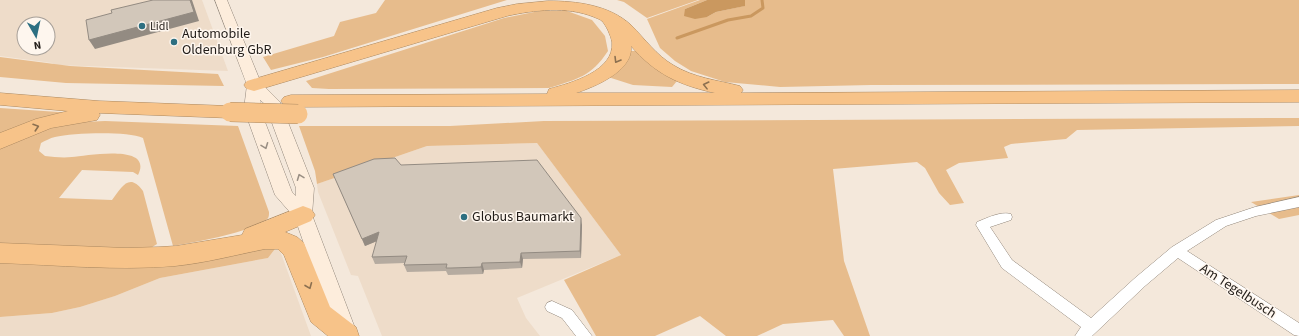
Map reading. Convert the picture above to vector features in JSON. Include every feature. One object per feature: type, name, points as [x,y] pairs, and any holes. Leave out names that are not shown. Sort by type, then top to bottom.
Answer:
[{"type":"highway","points":[[254,84],[519,8],[556,4],[575,6],[603,15],[618,24],[658,63],[682,77],[725,89],[800,99]]},
{"type":"highway","points":[[489,101],[555,93],[578,88],[596,80],[608,72],[618,61],[622,50],[622,39],[618,30],[603,15]]},
{"type":"highway","points":[[0,85],[228,106]]},
{"type":"highway","points":[[294,107],[489,101],[1299,96]]},
{"type":"highway","points":[[0,99],[152,109]]},
{"type":"highway","points":[[0,142],[29,129],[62,119],[87,115],[152,109],[228,106],[294,107],[467,114],[1299,108]]},
{"type":"highway","points":[[227,246],[303,215]]},
{"type":"highway","points":[[0,253],[126,258],[160,257],[176,256],[227,246],[280,239],[288,242],[295,250],[320,314],[346,336]]},
{"type":"street","points":[[221,0],[254,84],[272,102],[305,188],[303,215],[346,336]]},
{"type":"street","points":[[1006,217],[982,225],[992,244],[1007,264],[1087,332],[1140,282],[1177,251],[1221,223],[1255,212],[1299,202]]},
{"type":"street","name":"Am Tegelbusch","points":[[1177,251],[1299,331]]},
{"type":"street","points":[[552,307],[567,314],[585,336]]},
{"type":"shaded area","points":[[0,0],[202,0],[228,71],[56,65],[52,63],[0,56]]},
{"type":"shaded area","points":[[385,0],[507,0],[323,57],[271,70],[263,57],[334,36],[340,22],[376,13]]},
{"type":"shaded area","points":[[617,0],[698,0],[647,18],[624,2]]},
{"type":"shaded area","points":[[700,0],[707,0],[685,9],[707,17],[716,12],[744,6],[745,0],[1299,0],[1299,84],[871,85],[780,87],[725,82],[691,71],[675,61],[660,48],[647,19]]},
{"type":"shaded area","points":[[707,0],[745,0],[745,6],[716,12],[707,17],[695,19],[684,16],[685,9]]},
{"type":"shaded area","points":[[539,11],[567,11],[592,20],[605,36],[608,51],[602,60],[583,76],[549,88],[329,89],[312,88],[306,81],[504,18]]},
{"type":"shaded area","points":[[627,51],[636,51],[677,81],[672,87],[633,85],[608,77]]},
{"type":"shaded area","points":[[0,57],[70,66],[218,74],[224,86],[66,83],[0,77]]},
{"type":"shaded area","points":[[0,108],[73,113],[0,139]]},
{"type":"shaded area","points":[[1299,118],[1299,126],[1077,130],[1066,139],[1011,144],[1004,147],[1008,158],[959,163],[946,170],[964,203],[950,205],[939,193],[925,168],[917,162],[833,169],[844,261],[870,336],[844,336],[833,320],[783,324],[757,336],[726,336],[700,316],[655,336],[596,336],[564,280],[621,255],[537,143],[427,146],[317,184],[315,171],[299,126],[450,126],[544,121]]},
{"type":"shaded area","points":[[105,121],[238,126],[269,212],[268,218],[258,225],[234,233],[173,246],[143,138],[125,134],[74,134],[55,137],[41,143],[39,151],[45,156],[58,157],[103,154],[128,155],[136,159],[140,165],[138,175],[133,172],[82,170],[59,198],[112,200],[123,186],[130,182],[134,183],[143,191],[157,244],[149,249],[0,245],[0,148],[45,129],[83,122]]},
{"type":"shaded area","points":[[537,143],[621,255],[517,298],[526,318],[540,336],[382,336],[358,276],[351,275],[318,192],[317,184],[427,146]]},
{"type":"shaded area","points":[[1299,195],[1299,215],[1279,219],[1251,202]]},
{"type":"shaded area","points":[[278,245],[311,336],[0,336],[0,317],[52,313],[80,307],[115,296],[160,278],[268,258]]},
{"type":"shaded area","points":[[278,245],[268,258],[160,278],[115,296],[80,307],[52,313],[0,317],[0,261]]},
{"type":"building","points":[[153,0],[190,0],[194,12],[89,40],[86,20],[112,13],[111,10]]},
{"type":"building","name":"Globus Baumarkt","points":[[395,158],[401,165],[537,160],[581,218],[580,251],[521,253],[520,262],[482,263],[481,267],[451,268],[446,268],[447,264],[404,265],[407,256],[372,257],[379,232],[362,239],[333,174],[374,159]]},
{"type":"waterway","points":[[677,38],[728,20],[751,16],[763,8],[762,0]]},
{"type":"place","name":"Lidl","points":[[142,26]]},
{"type":"place","name":"Automobile Oldenburg GbR","points":[[174,42]]},
{"type":"place","name":"Globus Baumarkt","points":[[464,217]]}]
